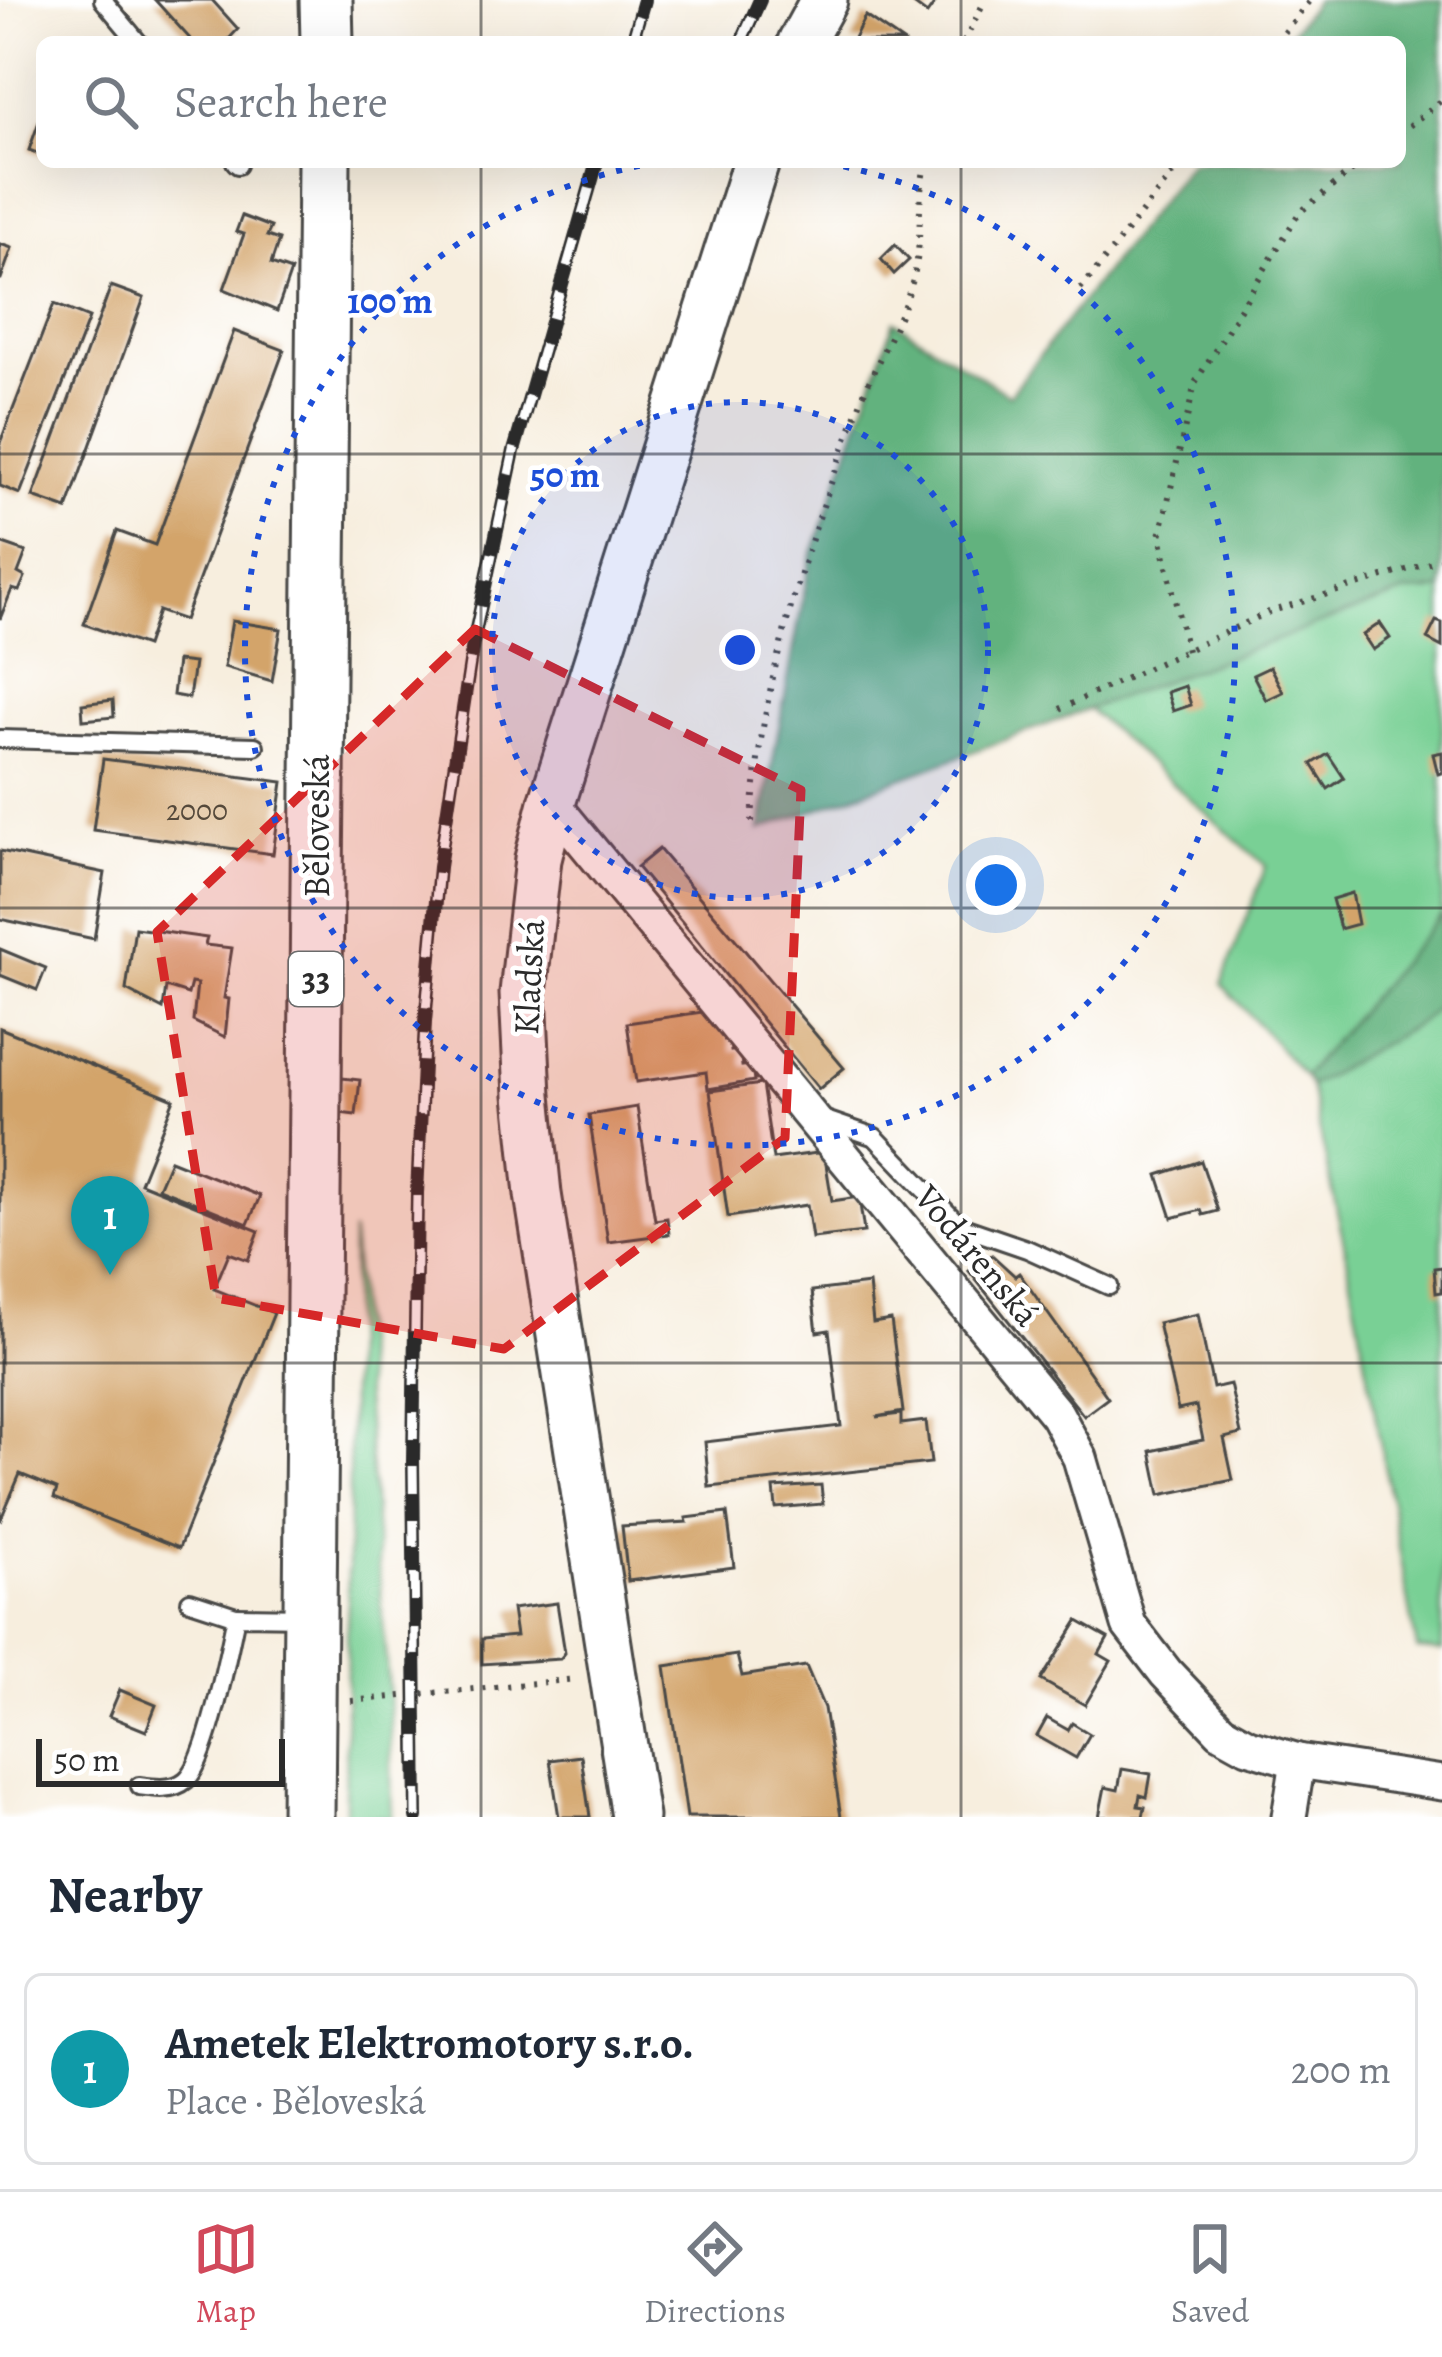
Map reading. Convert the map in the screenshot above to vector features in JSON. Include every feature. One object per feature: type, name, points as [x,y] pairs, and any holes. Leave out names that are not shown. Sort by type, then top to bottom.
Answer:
[{"type":"main road","points":[[326,0],[327,36]]},
{"type":"main road","points":[[804,36],[824,0]]},
{"type":"main road","name":"Běloveská","points":[[307,1705],[325,168]]},
{"type":"main road","name":"Kladská","points":[[634,1817],[538,1194],[523,993],[531,906],[552,803],[754,168]]},
{"type":"main road","name":"33","points":[[307,1705],[308,1817]]},
{"type":"street","name":"Vodárenská","points":[[552,803],[1057,1415],[1080,1458],[1129,1624],[1166,1673],[1221,1731],[1248,1746],[1298,1761],[1442,1784]]},
{"type":"street","points":[[1289,1817],[1298,1761]]},
{"type":"lane","points":[[104,0],[133,36]]},
{"type":"lane","points":[[0,739],[255,746]]},
{"type":"lane","points":[[810,1114],[875,1137],[960,1226],[1027,1249],[1109,1286]]},
{"type":"lane","points":[[190,1601],[236,1616],[308,1617]]},
{"type":"lane","points":[[140,1786],[162,1789],[186,1780],[201,1756],[236,1616]]},
{"type":"path","points":[[967,36],[986,0]]},
{"type":"path","points":[[1282,36],[1310,0]]},
{"type":"path","points":[[1406,128],[1442,100]]},
{"type":"path","points":[[752,822],[754,778],[780,640],[859,404],[916,271],[918,190],[924,168]]},
{"type":"path","points":[[1082,289],[1177,168]]},
{"type":"path","points":[[1187,650],[1160,536],[1195,383],[1299,213],[1355,168]]},
{"type":"path","points":[[1060,710],[1269,612],[1442,559]]},
{"type":"path","points":[[307,1705],[614,1675]]},
{"type":"highlighted area","points":[[475,629],[801,790],[785,1138],[504,1349],[216,1298],[157,932]]},
{"type":"green space","points":[[1316,0],[1442,0],[1442,590],[1406,592],[760,830],[810,562],[894,321],[1009,395],[1185,168],[1406,168],[1406,36],[1288,36]]},
{"type":"green space","points":[[1442,590],[1442,914],[1304,1076],[1222,984],[1266,866],[1087,708],[1406,592]]},
{"type":"green space","points":[[1442,914],[1442,1002],[1422,1021],[1310,1086],[1304,1076]]},
{"type":"green space","points":[[1442,1002],[1442,1651],[1417,1649],[1347,1257],[1310,1086],[1422,1021]]},
{"type":"green space","points":[[352,1231],[390,1712],[392,1817],[345,1817]]},
{"type":"building","points":[[155,0],[212,0],[238,29],[232,36],[188,36]]},
{"type":"building","points":[[908,0],[937,0],[927,14]]},
{"type":"building","points":[[865,16],[894,36],[855,36]]},
{"type":"building","points":[[242,216],[271,227],[267,236],[279,240],[271,264],[291,271],[277,311],[224,289],[244,234],[236,232]]},
{"type":"building","points":[[0,244],[12,248],[1,279],[0,279]]},
{"type":"building","points":[[895,245],[909,260],[894,274],[881,259]]},
{"type":"building","points":[[111,286],[144,298],[67,509],[33,497]]},
{"type":"building","points":[[54,304],[89,318],[20,494],[0,486],[0,443]]},
{"type":"building","points":[[234,331],[284,350],[184,620],[158,611],[146,646],[84,624],[117,531],[155,545]]},
{"type":"building","points":[[0,543],[26,552],[18,573],[25,577],[19,591],[12,589],[0,619]]},
{"type":"building","points":[[232,621],[281,629],[272,681],[224,667]]},
{"type":"building","points":[[1436,621],[1442,623],[1442,647],[1427,639]]},
{"type":"building","points":[[1380,623],[1390,638],[1373,650],[1363,635]]},
{"type":"building","points":[[177,661],[194,663],[189,698],[173,695]]},
{"type":"building","points":[[1270,667],[1283,692],[1266,700],[1253,675]]},
{"type":"building","points":[[1185,686],[1191,705],[1173,711],[1167,692]]},
{"type":"building","points":[[113,700],[114,717],[83,720],[82,704]]},
{"type":"building","points":[[1442,752],[1442,773],[1438,774],[1433,754]]},
{"type":"building","points":[[1328,754],[1344,778],[1328,789],[1312,764]]},
{"type":"building","points":[[103,759],[283,782],[273,854],[93,830]]},
{"type":"building","points":[[659,849],[844,1068],[819,1089],[637,867]]},
{"type":"building","points":[[0,851],[105,873],[94,939],[0,919]]},
{"type":"building","points":[[1352,893],[1358,924],[1340,929],[1332,899]]},
{"type":"building","points":[[135,928],[207,938],[205,945],[232,948],[224,998],[229,999],[225,1037],[193,1021],[197,984],[191,983],[188,994],[166,987],[163,1009],[126,990]]},
{"type":"building","points":[[0,949],[46,968],[37,990],[0,975]]},
{"type":"building","points":[[709,1011],[729,1037],[731,1051],[740,1050],[742,1066],[752,1065],[754,1081],[708,1089],[706,1072],[636,1082],[627,1023]]},
{"type":"building","points":[[0,1028],[174,1099],[140,1183],[259,1231],[248,1260],[229,1253],[214,1289],[274,1313],[179,1548],[54,1498],[57,1489],[20,1474],[0,1521]]},
{"type":"building","points":[[342,1078],[360,1080],[356,1115],[339,1113]]},
{"type":"building","points":[[762,1084],[773,1159],[824,1152],[832,1201],[859,1197],[864,1232],[812,1238],[807,1205],[728,1217],[710,1091]]},
{"type":"building","points":[[637,1107],[655,1220],[667,1218],[669,1234],[608,1242],[589,1115]]},
{"type":"building","points":[[170,1160],[260,1196],[248,1224],[158,1188]]},
{"type":"building","points":[[1201,1161],[1218,1211],[1172,1218],[1158,1175]]},
{"type":"building","points":[[992,1255],[1015,1276],[1019,1273],[1108,1398],[1084,1416],[969,1271]]},
{"type":"building","points":[[1442,1267],[1442,1292],[1436,1293],[1434,1268]]},
{"type":"building","points":[[869,1284],[873,1323],[891,1320],[903,1412],[876,1417],[901,1414],[901,1424],[926,1421],[931,1463],[709,1487],[705,1442],[841,1426],[829,1330],[817,1332],[812,1291]]},
{"type":"building","points":[[1198,1314],[1213,1388],[1230,1384],[1241,1434],[1224,1438],[1233,1480],[1160,1495],[1151,1451],[1203,1440],[1196,1406],[1178,1410],[1158,1323]]},
{"type":"building","points":[[821,1485],[823,1504],[776,1508],[774,1488]]},
{"type":"building","points":[[727,1513],[734,1567],[628,1581],[622,1526],[687,1522],[686,1518]]},
{"type":"building","points":[[557,1603],[565,1653],[560,1659],[482,1664],[482,1639],[516,1636],[512,1609]]},
{"type":"building","points":[[1078,1621],[1108,1638],[1099,1654],[1111,1661],[1085,1705],[1041,1680]]},
{"type":"building","points":[[737,1655],[742,1676],[806,1666],[824,1708],[841,1817],[687,1817],[665,1666]]},
{"type":"building","points":[[120,1690],[156,1705],[146,1731],[109,1716]]},
{"type":"building","points":[[1047,1718],[1068,1730],[1072,1723],[1090,1734],[1076,1758],[1037,1736]]},
{"type":"building","points":[[581,1756],[590,1817],[559,1817],[550,1760]]},
{"type":"building","points":[[1122,1769],[1151,1774],[1147,1797],[1140,1795],[1143,1817],[1099,1817],[1105,1787],[1118,1790]]},
{"type":"railway","points":[[634,36],[644,0]]},
{"type":"railway","points":[[744,36],[760,0]]},
{"type":"railway","points":[[417,1817],[413,1461],[417,1194],[439,867],[473,643],[514,451],[595,168]]},
{"type":"place","name":"Ametek Elektromotory s.r.o.","points":[[110,1275]]}]
